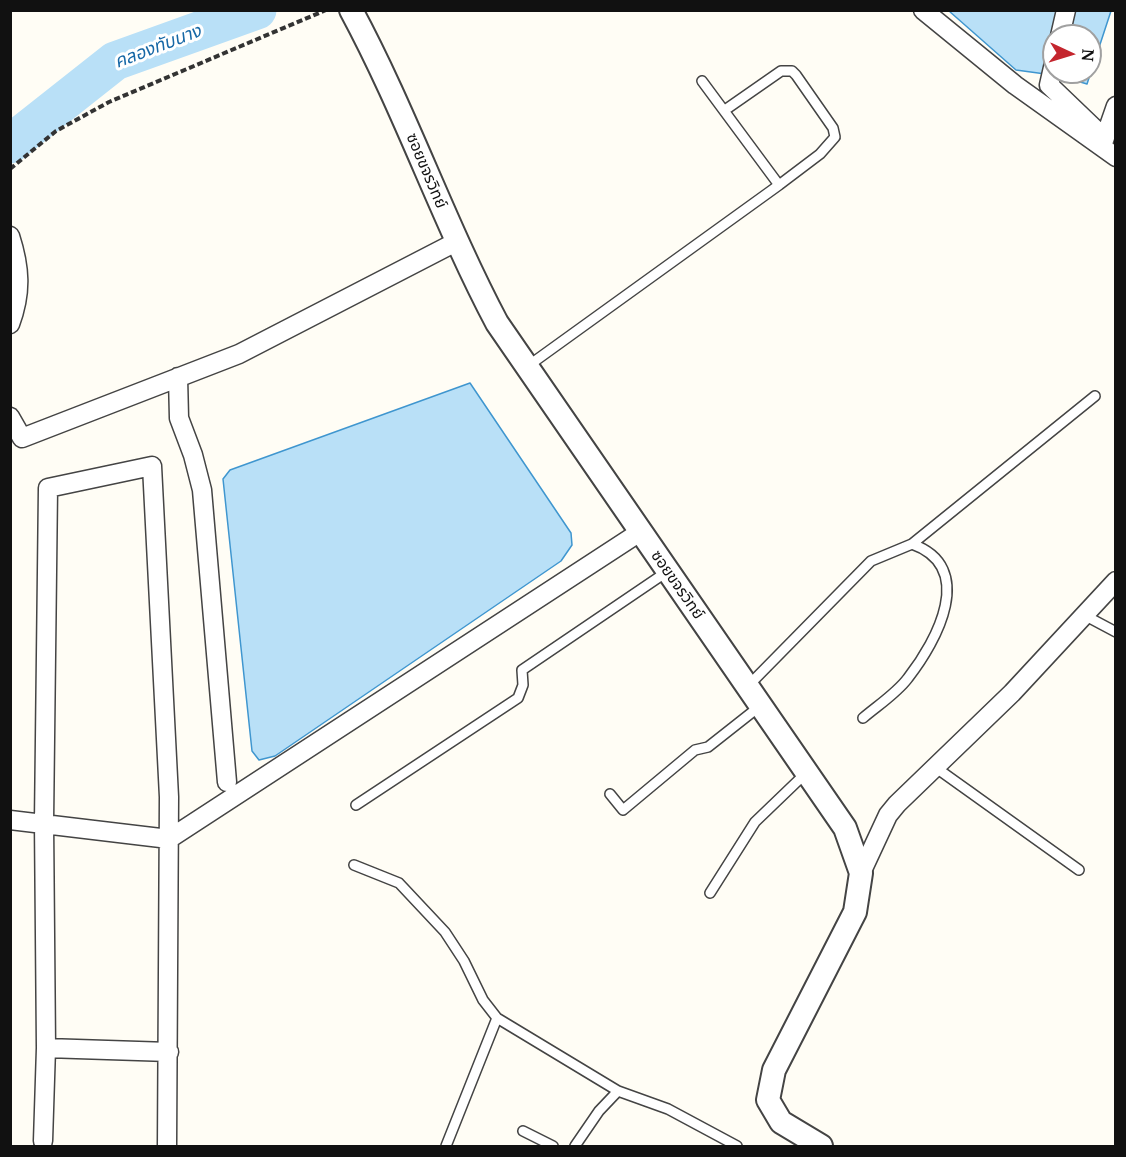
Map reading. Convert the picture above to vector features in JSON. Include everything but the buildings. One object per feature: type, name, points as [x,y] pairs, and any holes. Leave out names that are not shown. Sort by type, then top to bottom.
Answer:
[{"type":"street","name":"ซอยขจรวิทย์","points":[[351,10],[393,93],[456,242],[497,322],[526,368],[845,828],[861,873],[855,912],[774,1070],[768,1100],[781,1122],[821,1146]]},
{"type":"street","points":[[923,10],[1015,85],[1107,147]]},
{"type":"street","points":[[1049,84],[1107,147]]},
{"type":"street","points":[[1107,147],[1116,106]]},
{"type":"street","points":[[10,236],[20,266],[17,298],[10,324]]},
{"type":"street","points":[[10,417],[22,438],[239,354],[456,242]]},
{"type":"street","points":[[178,377],[179,418],[193,455],[202,490],[227,782]]},
{"type":"street","points":[[43,1141],[46,1048],[44,822],[48,488],[152,466],[169,839],[167,1146]]},
{"type":"street","points":[[10,820],[44,822],[169,839],[640,532]]},
{"type":"street","points":[[861,873],[888,815],[1012,693],[1116,581]]},
{"type":"street","points":[[46,1048],[169,1052]]},
{"type":"lane","points":[[526,368],[779,185],[820,154],[835,137],[833,128],[792,71],[781,72],[725,110]]},
{"type":"lane","points":[[702,81],[779,185]]},
{"type":"lane","points":[[747,687],[871,561],[912,544],[1095,396]]},
{"type":"lane","points":[[863,718],[907,680],[941,625],[947,599],[946,573],[925,549],[912,544]]},
{"type":"lane","points":[[356,805],[518,698],[523,685],[522,670],[668,571]]},
{"type":"lane","points":[[1084,615],[1116,632]]},
{"type":"lane","points":[[610,794],[623,810],[695,750],[708,747],[760,706]]},
{"type":"lane","points":[[935,767],[1079,870]]},
{"type":"lane","points":[[710,893],[755,822],[807,772]]},
{"type":"lane","points":[[354,865],[399,883],[446,932],[464,961],[483,1000],[497,1018],[618,1091],[668,1109],[736,1146]]},
{"type":"lane","points":[[446,1146],[497,1018]]},
{"type":"lane","points":[[575,1146],[599,1111],[618,1091]]},
{"type":"lane","points":[[522,1131],[553,1146]]},
{"type":"path","points":[[10,169],[56,130],[109,102],[326,10]]},
{"type":"water","points":[[949,11],[1111,11],[1102,38],[1102,24],[1042,24],[1042,74],[1016,70]]},
{"type":"water","points":[[470,383],[571,533],[572,545],[561,561],[275,756],[259,760],[252,751],[223,479],[230,470]]},
{"type":"waterway","name":"คลองทับนาง","points":[[10,144],[115,61],[257,10]]}]
